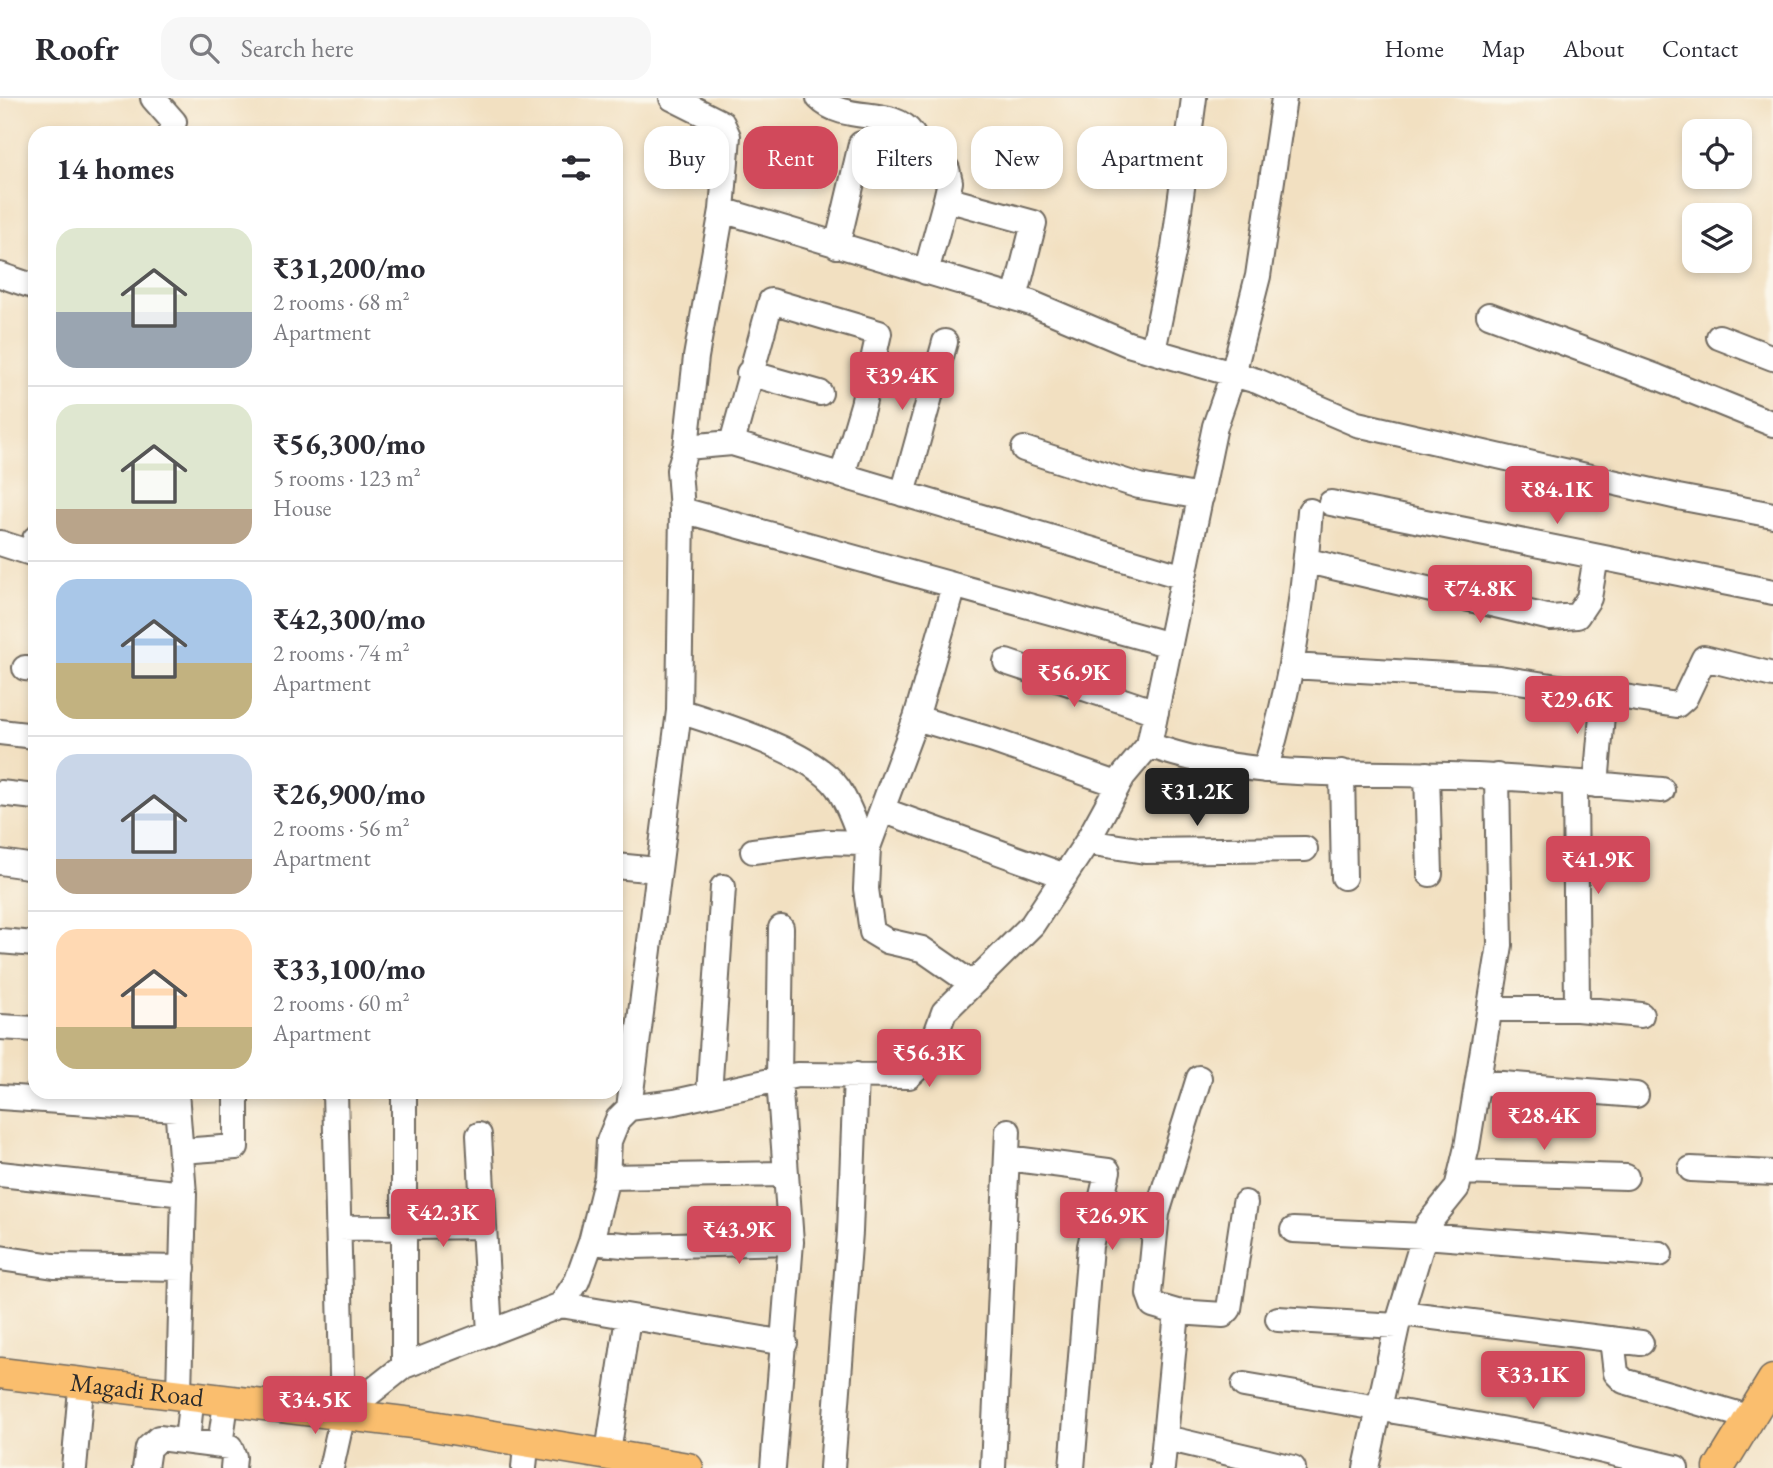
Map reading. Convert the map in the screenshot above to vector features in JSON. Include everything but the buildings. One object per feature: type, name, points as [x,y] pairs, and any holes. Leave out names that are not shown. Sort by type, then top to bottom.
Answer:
[{"type":"main road","name":"Magadi Road","points":[[0,1373],[186,1415],[222,1431],[341,1423],[525,1463],[599,1460]]},
{"type":"main road","points":[[1719,1468],[1748,1417],[1771,1386]]},
{"type":"main road","name":"Magadi Road","points":[[0,1391],[186,1415],[341,1423],[599,1460],[688,1468]]},
{"type":"street","points":[[153,98],[174,122],[173,126]]},
{"type":"street","points":[[629,1108],[679,711],[679,470],[686,447],[696,357],[722,210],[728,136],[722,124],[672,98]]},
{"type":"street","points":[[819,98],[839,113],[896,120],[903,126]]},
{"type":"street","points":[[1153,351],[1174,248],[1194,98]]},
{"type":"street","points":[[561,1305],[577,1281],[592,1241],[607,1177],[609,1141],[618,1119],[629,1108],[797,1075],[909,1076],[927,1059],[944,1012],[1032,925],[1087,842],[1117,784],[1149,746],[1215,426],[1233,374],[1258,276],[1284,98]]},
{"type":"street","points":[[837,246],[852,182]]},
{"type":"street","points":[[926,272],[948,189]]},
{"type":"street","points":[[946,199],[1035,215],[1015,298]]},
{"type":"street","points":[[722,210],[1015,298],[1153,351],[1233,374],[1357,424],[1678,497],[1773,514]]},
{"type":"street","points":[[0,275],[28,285]]},
{"type":"street","points":[[732,443],[749,373],[771,301],[879,333],[863,405],[842,476]]},
{"type":"street","points":[[1489,316],[1657,377],[1773,424]]},
{"type":"street","points":[[1719,337],[1773,358]]},
{"type":"street","points":[[903,494],[945,342]]},
{"type":"street","points":[[749,373],[820,393]]},
{"type":"street","points":[[686,447],[732,443],[1184,577]]},
{"type":"street","points":[[1024,449],[1139,486],[1200,497]]},
{"type":"street","points":[[1265,770],[1281,720],[1306,558],[1320,507],[1773,592]]},
{"type":"street","points":[[681,510],[1170,645]]},
{"type":"street","points":[[0,543],[28,552]]},
{"type":"street","points":[[1306,558],[1312,562],[1551,618],[1577,616],[1589,598],[1596,557]]},
{"type":"street","points":[[865,845],[882,810],[916,718],[954,586]]},
{"type":"street","points":[[1291,666],[1499,678],[1677,705],[1685,698],[1704,658],[1773,675]]},
{"type":"street","points":[[1006,662],[1156,712]]},
{"type":"street","points":[[1577,1009],[1585,784],[1604,692]]},
{"type":"street","points":[[679,711],[774,745],[810,766],[837,787],[865,845],[866,889],[872,932],[887,941],[922,949],[971,983]]},
{"type":"street","points":[[916,718],[991,740],[1117,784]]},
{"type":"street","points":[[0,732],[28,735]]},
{"type":"street","points":[[1149,746],[1188,760],[1265,770],[1497,776],[1662,790]]},
{"type":"street","points":[[1342,772],[1344,877]]},
{"type":"street","points":[[1427,774],[1430,874]]},
{"type":"street","points":[[1366,1468],[1399,1320],[1427,1224],[1457,1188],[1478,1083],[1500,945],[1497,776]]},
{"type":"street","points":[[0,793],[28,796]]},
{"type":"street","points":[[882,810],[1065,876]]},
{"type":"street","points":[[753,851],[827,842],[865,845]]},
{"type":"street","points":[[1087,842],[1145,851],[1305,849]]},
{"type":"street","points":[[0,862],[28,866]]},
{"type":"street","points":[[623,867],[657,870]]},
{"type":"street","points":[[709,1094],[723,887]]},
{"type":"street","points":[[773,1468],[791,1242],[779,1079],[781,928]]},
{"type":"street","points":[[0,941],[28,943]]},
{"type":"street","points":[[1490,1009],[1577,1009],[1641,1015]]},
{"type":"street","points":[[0,1027],[28,1029]]},
{"type":"street","points":[[832,1468],[850,1232],[856,1075]]},
{"type":"street","points":[[1199,1078],[1157,1213],[1150,1301],[1157,1307],[1177,1312],[1216,1317],[1223,1315],[1228,1309],[1245,1203]]},
{"type":"street","points":[[1478,1083],[1636,1095]]},
{"type":"street","points":[[0,1097],[28,1098]]},
{"type":"street","points":[[88,1099],[176,1101],[184,1194],[186,1415],[151,1443],[145,1468]]},
{"type":"street","points":[[181,1151],[236,1147],[236,1099]]},
{"type":"street","points":[[331,1468],[341,1423],[335,1099]]},
{"type":"street","points":[[404,1099],[404,1366]]},
{"type":"street","points":[[993,1468],[1008,1131]]},
{"type":"street","points":[[478,1135],[490,1333]]},
{"type":"street","points":[[1007,1158],[1108,1171],[1090,1246],[1072,1468]]},
{"type":"street","points":[[1691,1169],[1773,1172]]},
{"type":"street","points":[[1461,1172],[1626,1177]]},
{"type":"street","points":[[0,1174],[184,1194]]},
{"type":"street","points":[[607,1177],[784,1174]]},
{"type":"street","points":[[338,1228],[484,1226]]},
{"type":"street","points":[[1293,1230],[1424,1236],[1660,1254]]},
{"type":"street","points":[[592,1241],[634,1247],[791,1242]]},
{"type":"street","points":[[0,1258],[54,1266],[183,1268]]},
{"type":"street","points":[[341,1423],[404,1366],[561,1305],[785,1343]]},
{"type":"street","points":[[1162,1468],[1177,1312]]},
{"type":"street","points":[[599,1460],[628,1317]]},
{"type":"street","points":[[1278,1319],[1399,1320],[1641,1343]]},
{"type":"street","points":[[1612,1339],[1616,1373],[1624,1381],[1748,1417]]},
{"type":"street","points":[[1244,1385],[1541,1436],[1676,1468]]},
{"type":"street","points":[[75,1468],[80,1400]]},
{"type":"street","points":[[222,1431],[233,1451],[233,1468]]},
{"type":"street","points":[[1166,1438],[1293,1468]]}]
